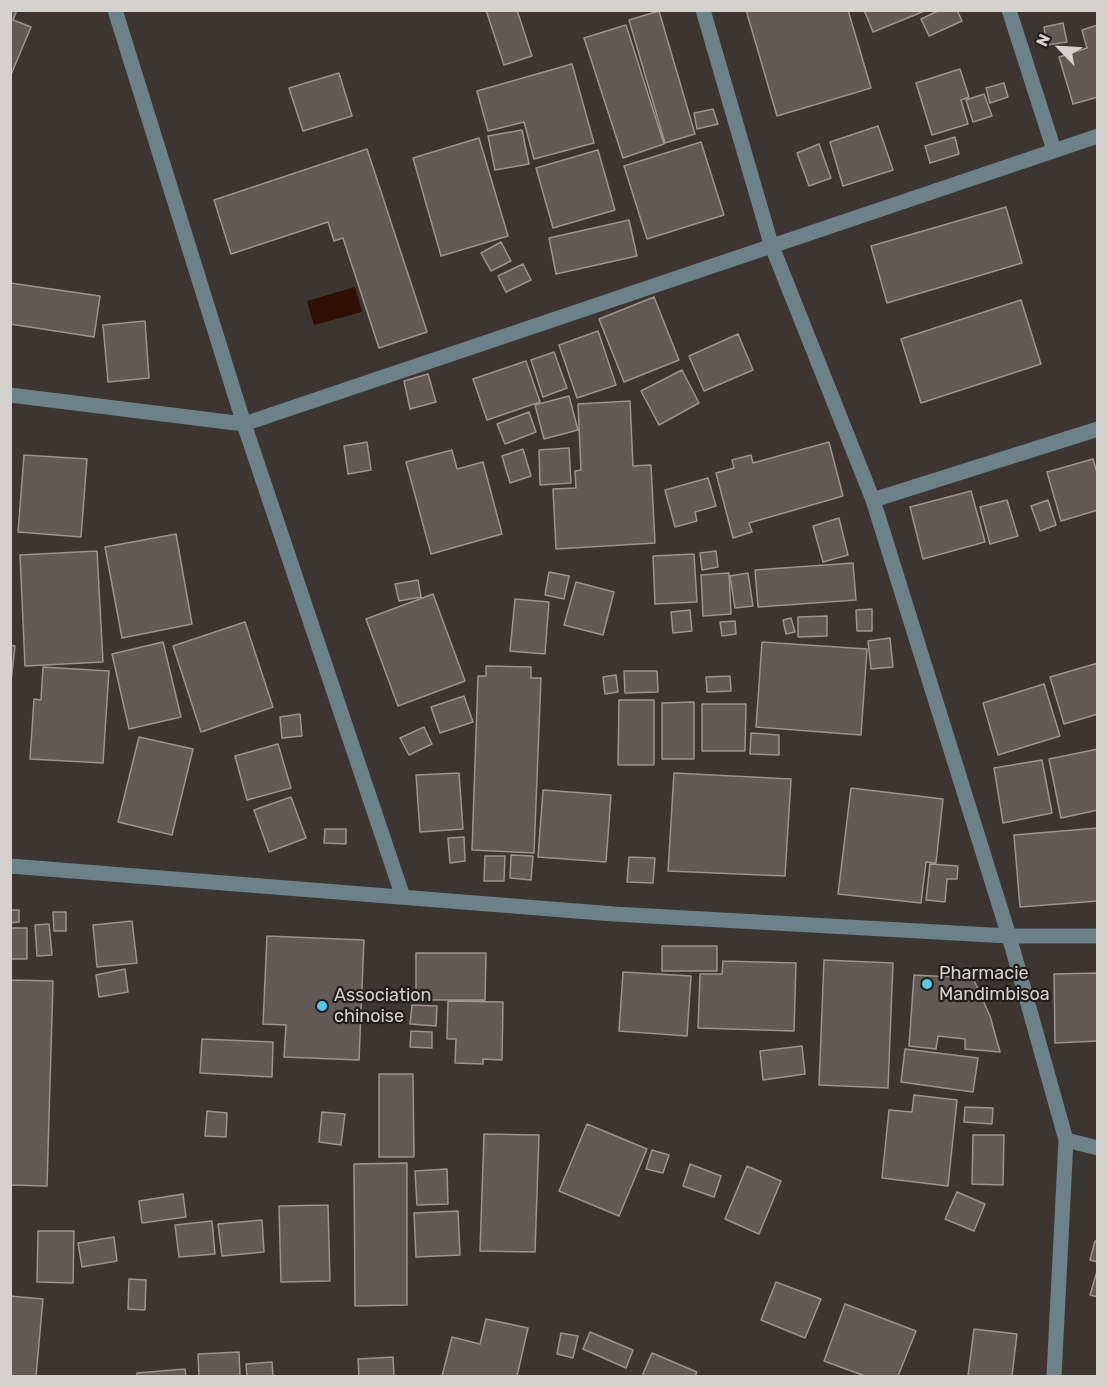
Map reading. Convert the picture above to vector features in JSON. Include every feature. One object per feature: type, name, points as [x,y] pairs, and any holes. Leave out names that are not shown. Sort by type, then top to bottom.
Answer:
[{"type":"street","points":[[115,10],[244,424],[403,897]]},
{"type":"street","points":[[703,10],[771,244],[873,500],[1008,936],[1066,1140],[1054,1377]]},
{"type":"street","points":[[1009,10],[1054,150]]},
{"type":"street","points":[[10,395],[244,424],[771,244],[1098,136]]},
{"type":"street","points":[[873,500],[1098,429]]},
{"type":"street","points":[[10,866],[614,914],[1008,936],[1098,936]]},
{"type":"street","points":[[1066,1140],[1098,1148]]},
{"type":"shaded area","points":[[355,287],[362,312],[314,325],[307,301]]},
{"type":"building","points":[[10,10],[17,10],[13,20],[31,27],[10,77]]},
{"type":"building","points":[[486,10],[517,10],[532,56],[504,65]]},
{"type":"building","points":[[746,10],[848,10],[871,88],[777,116]]},
{"type":"building","points":[[864,10],[927,10],[873,32]]},
{"type":"building","points":[[940,10],[957,10],[962,21],[929,36],[921,19]]},
{"type":"building","points":[[659,11],[695,134],[665,143],[629,20]]},
{"type":"building","points":[[1063,23],[1067,42],[1047,45],[1044,27]]},
{"type":"building","points":[[626,25],[664,144],[623,158],[584,38]]},
{"type":"building","points":[[1098,25],[1098,97],[1073,104],[1059,57],[1087,48],[1082,30]]},
{"type":"building","points":[[572,64],[594,143],[534,159],[524,122],[488,131],[477,91]]},
{"type":"building","points":[[960,69],[969,97],[961,100],[968,124],[932,135],[916,83]]},
{"type":"building","points":[[339,73],[352,116],[303,131],[289,88]]},
{"type":"building","points":[[1004,83],[1008,97],[990,103],[986,88]]},
{"type":"building","points":[[984,94],[992,116],[973,122],[966,100]]},
{"type":"building","points":[[713,109],[718,124],[697,129],[694,113]]},
{"type":"building","points":[[878,126],[893,170],[843,186],[830,142]]},
{"type":"building","points":[[522,130],[529,164],[495,170],[488,136]]},
{"type":"building","points":[[955,137],[959,154],[930,163],[925,146]]},
{"type":"building","points":[[479,138],[508,236],[441,256],[413,158]]},
{"type":"building","points":[[701,142],[724,215],[647,239],[624,166]]},
{"type":"building","points":[[819,144],[831,178],[809,186],[797,153]]},
{"type":"building","points":[[367,149],[427,332],[379,348],[343,238],[334,241],[328,222],[231,254],[214,200]]},
{"type":"building","points":[[598,150],[615,210],[553,228],[536,168]]},
{"type":"building","points":[[1006,207],[1022,263],[887,303],[871,246]]},
{"type":"building","points":[[629,220],[637,256],[556,274],[549,238]]},
{"type":"building","points":[[501,242],[511,261],[491,271],[481,253]]},
{"type":"building","points":[[523,264],[531,280],[506,292],[498,276]]},
{"type":"building","points":[[10,283],[100,296],[94,337],[10,324]]},
{"type":"building","points":[[654,297],[679,360],[624,382],[599,319]]},
{"type":"building","points":[[1021,300],[1041,364],[921,403],[901,339]]},
{"type":"building","points":[[145,321],[149,378],[108,382],[103,325]]},
{"type":"building","points":[[598,331],[616,385],[577,398],[559,345]]},
{"type":"building","points":[[738,334],[753,370],[704,391],[689,356]]},
{"type":"building","points":[[554,352],[567,388],[543,397],[531,360]]},
{"type":"building","points":[[526,361],[540,402],[487,420],[473,379]]},
{"type":"building","points":[[682,370],[699,403],[659,425],[641,391]]},
{"type":"building","points":[[428,374],[436,402],[410,409],[404,381]]},
{"type":"building","points":[[569,396],[578,430],[544,439],[535,405]]},
{"type":"building","points":[[630,401],[633,466],[651,465],[655,543],[556,549],[553,489],[576,488],[575,471],[581,470],[578,404]]},
{"type":"building","points":[[529,412],[536,432],[505,444],[497,424]]},
{"type":"building","points":[[367,442],[371,470],[348,474],[344,446]]},
{"type":"building","points":[[829,442],[843,496],[749,523],[752,532],[733,538],[716,473],[734,468],[732,460],[751,455],[753,463]]},
{"type":"building","points":[[569,448],[571,483],[540,485],[539,450]]},
{"type":"building","points":[[523,449],[531,476],[510,483],[502,456]]},
{"type":"building","points":[[452,450],[457,469],[483,462],[502,534],[431,554],[406,462]]},
{"type":"building","points":[[24,455],[87,459],[81,537],[18,532]]},
{"type":"building","points":[[1093,459],[1098,476],[1098,510],[1061,521],[1047,472]]},
{"type":"building","points":[[708,478],[716,506],[695,512],[697,521],[675,527],[665,490]]},
{"type":"building","points":[[971,491],[985,542],[923,559],[910,507]]},
{"type":"building","points":[[1007,500],[1018,536],[990,544],[980,507]]},
{"type":"building","points":[[1048,500],[1056,525],[1040,531],[1031,506]]},
{"type":"building","points":[[839,518],[848,555],[823,562],[813,526]]},
{"type":"building","points":[[176,534],[192,624],[122,638],[105,547]]},
{"type":"building","points":[[97,551],[103,662],[25,666],[20,555]]},
{"type":"building","points":[[716,551],[718,567],[702,570],[700,553]]},
{"type":"building","points":[[694,554],[697,602],[655,604],[653,556]]},
{"type":"building","points":[[853,563],[856,600],[758,607],[755,570]]},
{"type":"building","points":[[549,572],[569,576],[564,599],[545,595]]},
{"type":"building","points":[[729,573],[731,614],[703,616],[701,575]]},
{"type":"building","points":[[748,573],[753,606],[735,608],[730,576]]},
{"type":"building","points":[[418,580],[421,597],[399,601],[395,584]]},
{"type":"building","points":[[576,582],[614,592],[603,635],[564,625]]},
{"type":"building","points":[[433,594],[465,681],[398,706],[366,619]]},
{"type":"building","points":[[515,599],[549,602],[545,654],[510,651]]},
{"type":"building","points":[[872,609],[872,631],[857,631],[856,610]]},
{"type":"building","points":[[690,610],[692,631],[673,633],[671,612]]},
{"type":"building","points":[[827,616],[827,636],[798,637],[798,617]]},
{"type":"building","points":[[791,618],[795,632],[786,634],[783,620]]},
{"type":"building","points":[[735,621],[736,634],[722,636],[720,622]]},
{"type":"building","points":[[245,622],[273,707],[201,732],[173,646]]},
{"type":"building","points":[[890,638],[893,667],[871,669],[868,641]]},
{"type":"building","points":[[163,642],[181,717],[129,729],[112,654]]},
{"type":"building","points":[[762,642],[867,649],[861,735],[756,727]]},
{"type":"building","points":[[10,645],[15,646],[10,690]]},
{"type":"building","points":[[1098,663],[1098,714],[1064,724],[1050,677]]},
{"type":"building","points":[[486,666],[531,667],[531,678],[541,678],[534,853],[472,850],[478,676],[486,676]]},
{"type":"building","points":[[43,667],[109,671],[103,763],[30,759],[34,699],[41,700]]},
{"type":"building","points":[[624,671],[657,671],[658,692],[625,693]]},
{"type":"building","points":[[616,675],[618,692],[605,694],[603,677]]},
{"type":"building","points":[[730,676],[731,691],[707,692],[706,677]]},
{"type":"building","points":[[1044,684],[1060,736],[998,755],[983,703]]},
{"type":"building","points":[[464,696],[473,722],[440,733],[431,707]]},
{"type":"building","points":[[619,700],[654,700],[654,765],[618,765]]},
{"type":"building","points":[[694,702],[694,759],[662,759],[662,703]]},
{"type":"building","points":[[702,704],[746,704],[745,751],[702,751]]},
{"type":"building","points":[[300,714],[302,736],[282,738],[280,717]]},
{"type":"building","points":[[424,727],[432,744],[409,755],[400,738]]},
{"type":"building","points":[[751,733],[779,735],[779,755],[750,754]]},
{"type":"building","points":[[139,737],[193,749],[172,835],[118,822]]},
{"type":"building","points":[[278,744],[291,788],[247,800],[235,756]]},
{"type":"building","points":[[1098,749],[1098,810],[1061,818],[1049,759]]},
{"type":"building","points":[[1042,760],[1052,813],[1003,823],[994,768]]},
{"type":"building","points":[[459,773],[463,829],[420,832],[416,775]]},
{"type":"building","points":[[674,773],[791,779],[785,876],[668,871]]},
{"type":"building","points":[[851,788],[943,799],[936,863],[926,862],[921,903],[838,894]]},
{"type":"building","points":[[543,790],[611,795],[606,862],[538,857]]},
{"type":"building","points":[[291,797],[306,838],[269,852],[254,810]]},
{"type":"building","points":[[1098,828],[1098,901],[1020,907],[1014,835]]},
{"type":"building","points":[[325,829],[346,829],[346,844],[324,843]]},
{"type":"building","points":[[464,837],[465,861],[450,863],[448,838]]},
{"type":"building","points":[[511,855],[533,856],[531,880],[510,878]]},
{"type":"building","points":[[485,856],[505,856],[504,881],[484,881]]},
{"type":"building","points":[[629,857],[655,858],[653,883],[627,882]]},
{"type":"building","points":[[930,864],[958,866],[957,879],[947,879],[945,902],[926,900]]},
{"type":"building","points":[[10,910],[19,910],[19,922],[10,923]]},
{"type":"building","points":[[53,912],[66,912],[66,931],[54,931]]},
{"type":"building","points":[[132,921],[137,963],[97,967],[93,925]]},
{"type":"building","points":[[49,924],[52,955],[37,956],[35,925]]},
{"type":"building","points":[[10,928],[27,928],[27,959],[10,959]]},
{"type":"building","points":[[267,936],[364,940],[359,1060],[284,1057],[286,1025],[263,1024]]},
{"type":"building","points":[[662,946],[717,946],[717,971],[662,971]]},
{"type":"building","points":[[416,953],[486,953],[485,1000],[416,1000]]},
{"type":"building","points":[[824,960],[893,963],[888,1088],[819,1085]]},
{"type":"building","points":[[723,961],[796,963],[794,1031],[698,1028],[700,974],[722,974]]},
{"type":"building","points":[[125,969],[128,992],[99,997],[96,975]]},
{"type":"building","points":[[623,972],[691,976],[687,1036],[619,1031]]},
{"type":"building","points":[[1098,973],[1098,1041],[1055,1043],[1054,974]]},
{"type":"building","points":[[914,975],[973,978],[990,1016],[1000,1052],[965,1049],[965,1039],[938,1036],[936,1049],[909,1046]]},
{"type":"building","points":[[10,980],[53,981],[47,1186],[10,1185]]},
{"type":"building","points":[[448,1001],[503,1002],[502,1060],[483,1059],[483,1064],[455,1063],[456,1039],[447,1039]]},
{"type":"building","points":[[412,1005],[437,1006],[436,1026],[410,1024]]},
{"type":"building","points":[[411,1031],[432,1032],[432,1048],[410,1047]]},
{"type":"building","points":[[202,1039],[273,1042],[272,1077],[200,1073]]},
{"type":"building","points":[[802,1046],[805,1074],[763,1080],[760,1051]]},
{"type":"building","points":[[905,1049],[978,1058],[973,1092],[901,1082]]},
{"type":"building","points":[[379,1074],[413,1074],[414,1157],[379,1157]]},
{"type":"building","points":[[914,1095],[957,1100],[948,1186],[882,1178],[889,1110],[912,1112]]},
{"type":"building","points":[[965,1107],[993,1108],[992,1124],[964,1122]]},
{"type":"building","points":[[207,1111],[227,1113],[226,1137],[205,1136]]},
{"type":"building","points":[[322,1112],[345,1114],[341,1145],[319,1142]]},
{"type":"building","points":[[587,1124],[647,1149],[619,1216],[559,1191]]},
{"type":"building","points":[[484,1134],[539,1135],[535,1252],[480,1251]]},
{"type":"building","points":[[973,1135],[1004,1135],[1003,1185],[972,1184]]},
{"type":"building","points":[[652,1150],[669,1155],[663,1173],[646,1169]]},
{"type":"building","points":[[407,1163],[407,1305],[355,1306],[354,1164]]},
{"type":"building","points":[[690,1164],[721,1176],[714,1197],[683,1186]]},
{"type":"building","points":[[747,1166],[781,1181],[759,1234],[725,1219]]},
{"type":"building","points":[[447,1169],[448,1204],[417,1205],[415,1171]]},
{"type":"building","points":[[957,1192],[985,1204],[974,1231],[945,1219]]},
{"type":"building","points":[[183,1194],[186,1217],[142,1223],[139,1201]]},
{"type":"building","points":[[328,1205],[330,1281],[281,1282],[279,1206]]},
{"type":"building","points":[[458,1211],[460,1255],[416,1257],[414,1213]]},
{"type":"building","points":[[262,1220],[264,1252],[222,1256],[218,1224]]},
{"type":"building","points":[[212,1221],[215,1254],[179,1257],[175,1225]]},
{"type":"building","points":[[38,1231],[74,1231],[73,1283],[37,1282]]},
{"type":"building","points":[[114,1237],[117,1261],[82,1267],[78,1243]]},
{"type":"building","points":[[1095,1241],[1098,1241],[1098,1262],[1090,1260]]},
{"type":"building","points":[[1098,1268],[1098,1297],[1090,1295]]},
{"type":"building","points":[[129,1279],[146,1280],[145,1310],[128,1309]]},
{"type":"building","points":[[776,1282],[821,1299],[805,1338],[761,1320]]},
{"type":"building","points":[[10,1296],[43,1299],[36,1376],[10,1376]]},
{"type":"building","points":[[845,1304],[916,1331],[898,1376],[865,1376],[824,1361]]},
{"type":"building","points":[[486,1319],[528,1328],[517,1376],[442,1376],[452,1337],[480,1344]]},
{"type":"building","points":[[974,1329],[1017,1334],[1012,1376],[968,1376]]},
{"type":"building","points":[[590,1332],[633,1350],[626,1368],[583,1349]]},
{"type":"building","points":[[561,1333],[578,1336],[573,1358],[557,1354]]},
{"type":"building","points":[[239,1352],[240,1376],[199,1376],[198,1354]]},
{"type":"building","points":[[652,1353],[697,1372],[695,1376],[642,1376]]},
{"type":"building","points":[[393,1357],[394,1376],[359,1376],[358,1359]]},
{"type":"building","points":[[272,1362],[273,1376],[247,1376],[246,1364]]},
{"type":"building","points":[[185,1369],[186,1376],[137,1376],[137,1373]]},
{"type":"place","name":"Pharmacie Mandimbisoa","points":[[927,984]]},
{"type":"place","name":"Association chinoise","points":[[322,1006]]}]
